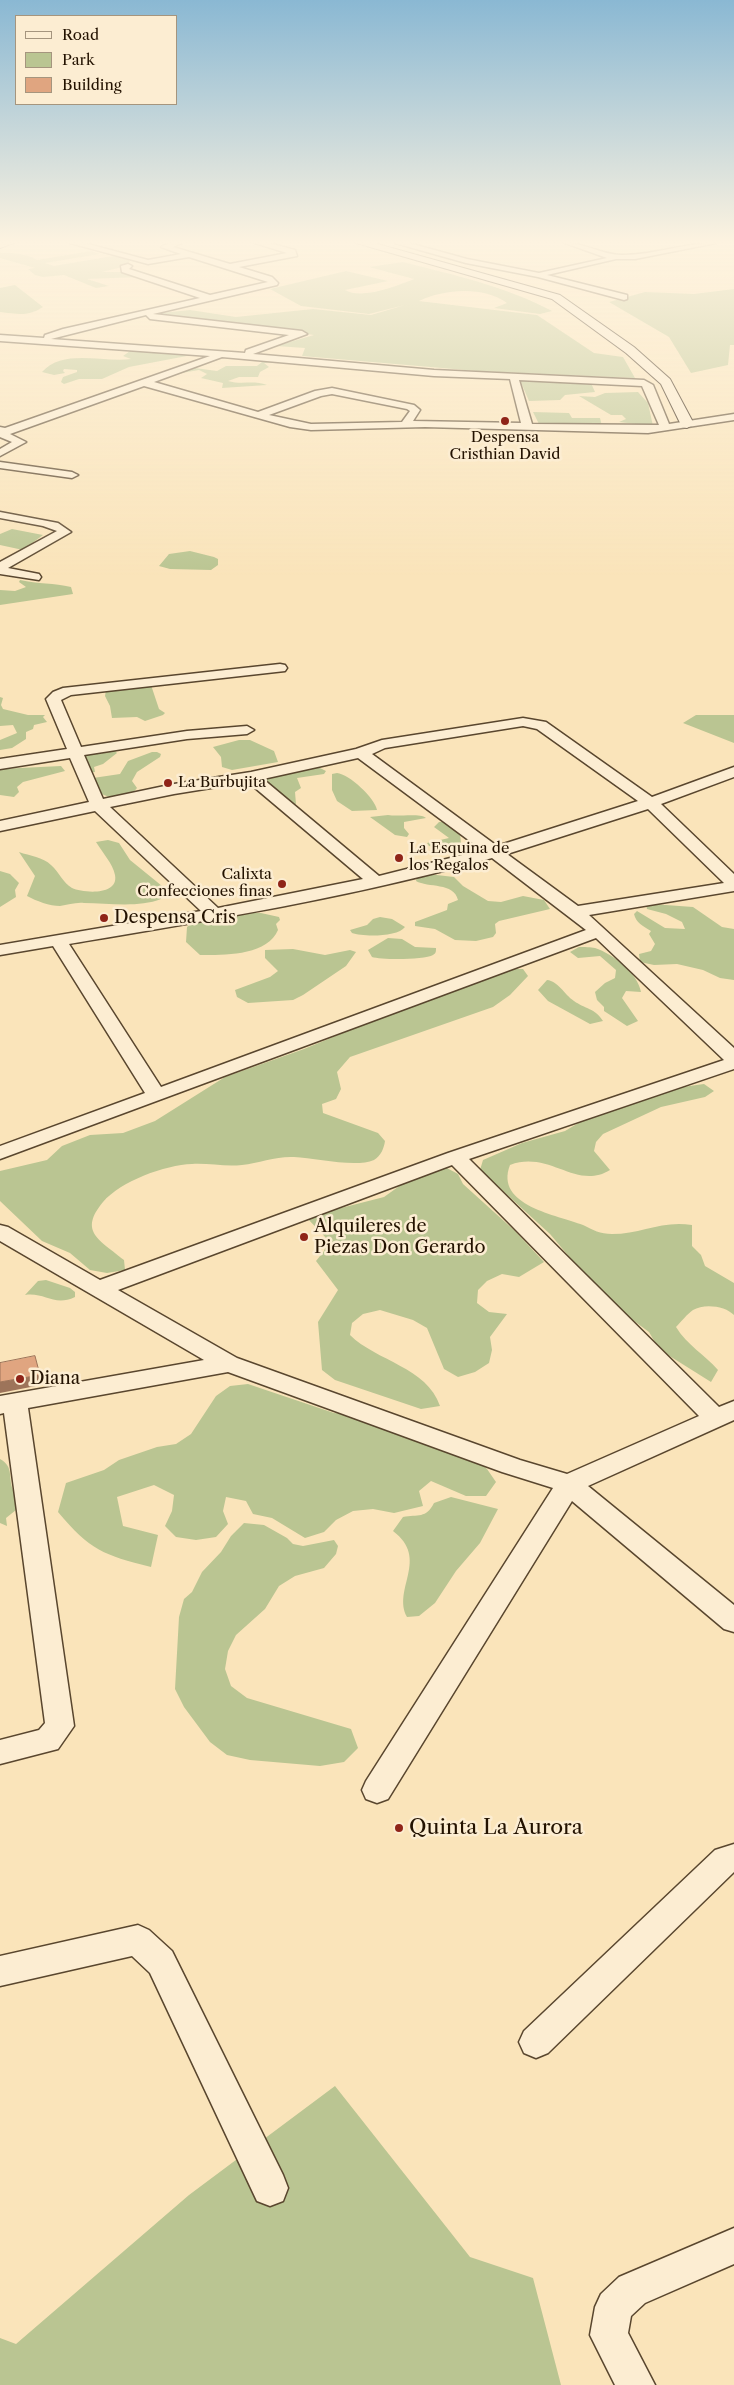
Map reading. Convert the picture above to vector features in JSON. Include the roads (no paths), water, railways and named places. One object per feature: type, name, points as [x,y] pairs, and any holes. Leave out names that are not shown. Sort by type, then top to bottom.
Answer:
[{"type":"main road","points":[[635,354],[666,382],[687,424]]},
{"type":"main road","points":[[649,354],[674,373],[678,380]]},
{"type":"main road","points":[[696,408],[703,422]]},
{"type":"street","points":[[0,453],[21,442],[1,434],[2,431],[225,354]]},
{"type":"street","points":[[230,354],[434,373],[644,383],[648,385],[665,428]]},
{"type":"street","points":[[514,378],[527,426]]},
{"type":"street","points":[[146,383],[294,425],[311,427],[405,424],[631,430],[665,428],[734,418]]},
{"type":"street","points":[[258,415],[319,393],[332,392],[410,407],[415,410],[414,414],[405,424]]},
{"type":"street","points":[[0,465],[72,475]]},
{"type":"street","points":[[0,515],[53,525],[63,529],[65,532],[0,568]]},
{"type":"street","points":[[0,568],[35,577]]},
{"type":"street","points":[[215,914],[98,805],[53,699],[68,691],[280,668]]},
{"type":"street","points":[[0,826],[98,805],[250,777],[361,753],[382,744],[523,722],[541,725],[651,803],[734,885]]},
{"type":"street","points":[[0,764],[187,735],[246,730]]},
{"type":"street","points":[[98,1289],[455,1156],[734,1061],[599,931],[361,753]]},
{"type":"street","points":[[0,950],[215,914],[376,882],[494,852],[651,803],[734,772]]},
{"type":"street","points":[[250,777],[376,882]]},
{"type":"street","points":[[575,912],[734,885]]},
{"type":"street","points":[[0,1153],[599,931]]},
{"type":"street","points":[[58,940],[156,1095]]},
{"type":"street","points":[[377,1790],[568,1484],[725,1414],[455,1156]]},
{"type":"street","points":[[0,1232],[229,1364],[511,1466],[568,1484],[730,1614]]},
{"type":"street","points":[[0,1250],[22,1246]]},
{"type":"street","points":[[0,1752],[48,1740],[60,1726],[8,1403],[229,1364]]},
{"type":"street","points":[[536,2042],[726,1860],[734,1858]]},
{"type":"street","points":[[0,1971],[138,1940],[161,1962],[270,2188]]},
{"type":"street","points":[[636,2385],[609,2335],[614,2307],[632,2290],[734,2246]]},
{"type":"place","name":"Despensa Cristhian David","points":[[505,421]]},
{"type":"place","name":"La Burbujita","points":[[168,783]]},
{"type":"place","name":"La Esquina de los Regalos","points":[[399,858]]},
{"type":"place","name":"Calixta Confecciones finas","points":[[282,884]]},
{"type":"place","name":"Despensa Cris","points":[[104,918]]},
{"type":"place","name":"Alquileres de Piezas Don Gerardo","points":[[304,1237]]},
{"type":"place","name":"Diana","points":[[20,1379]]},
{"type":"place","name":"Quinta La Aurora","points":[[399,1828]]}]
